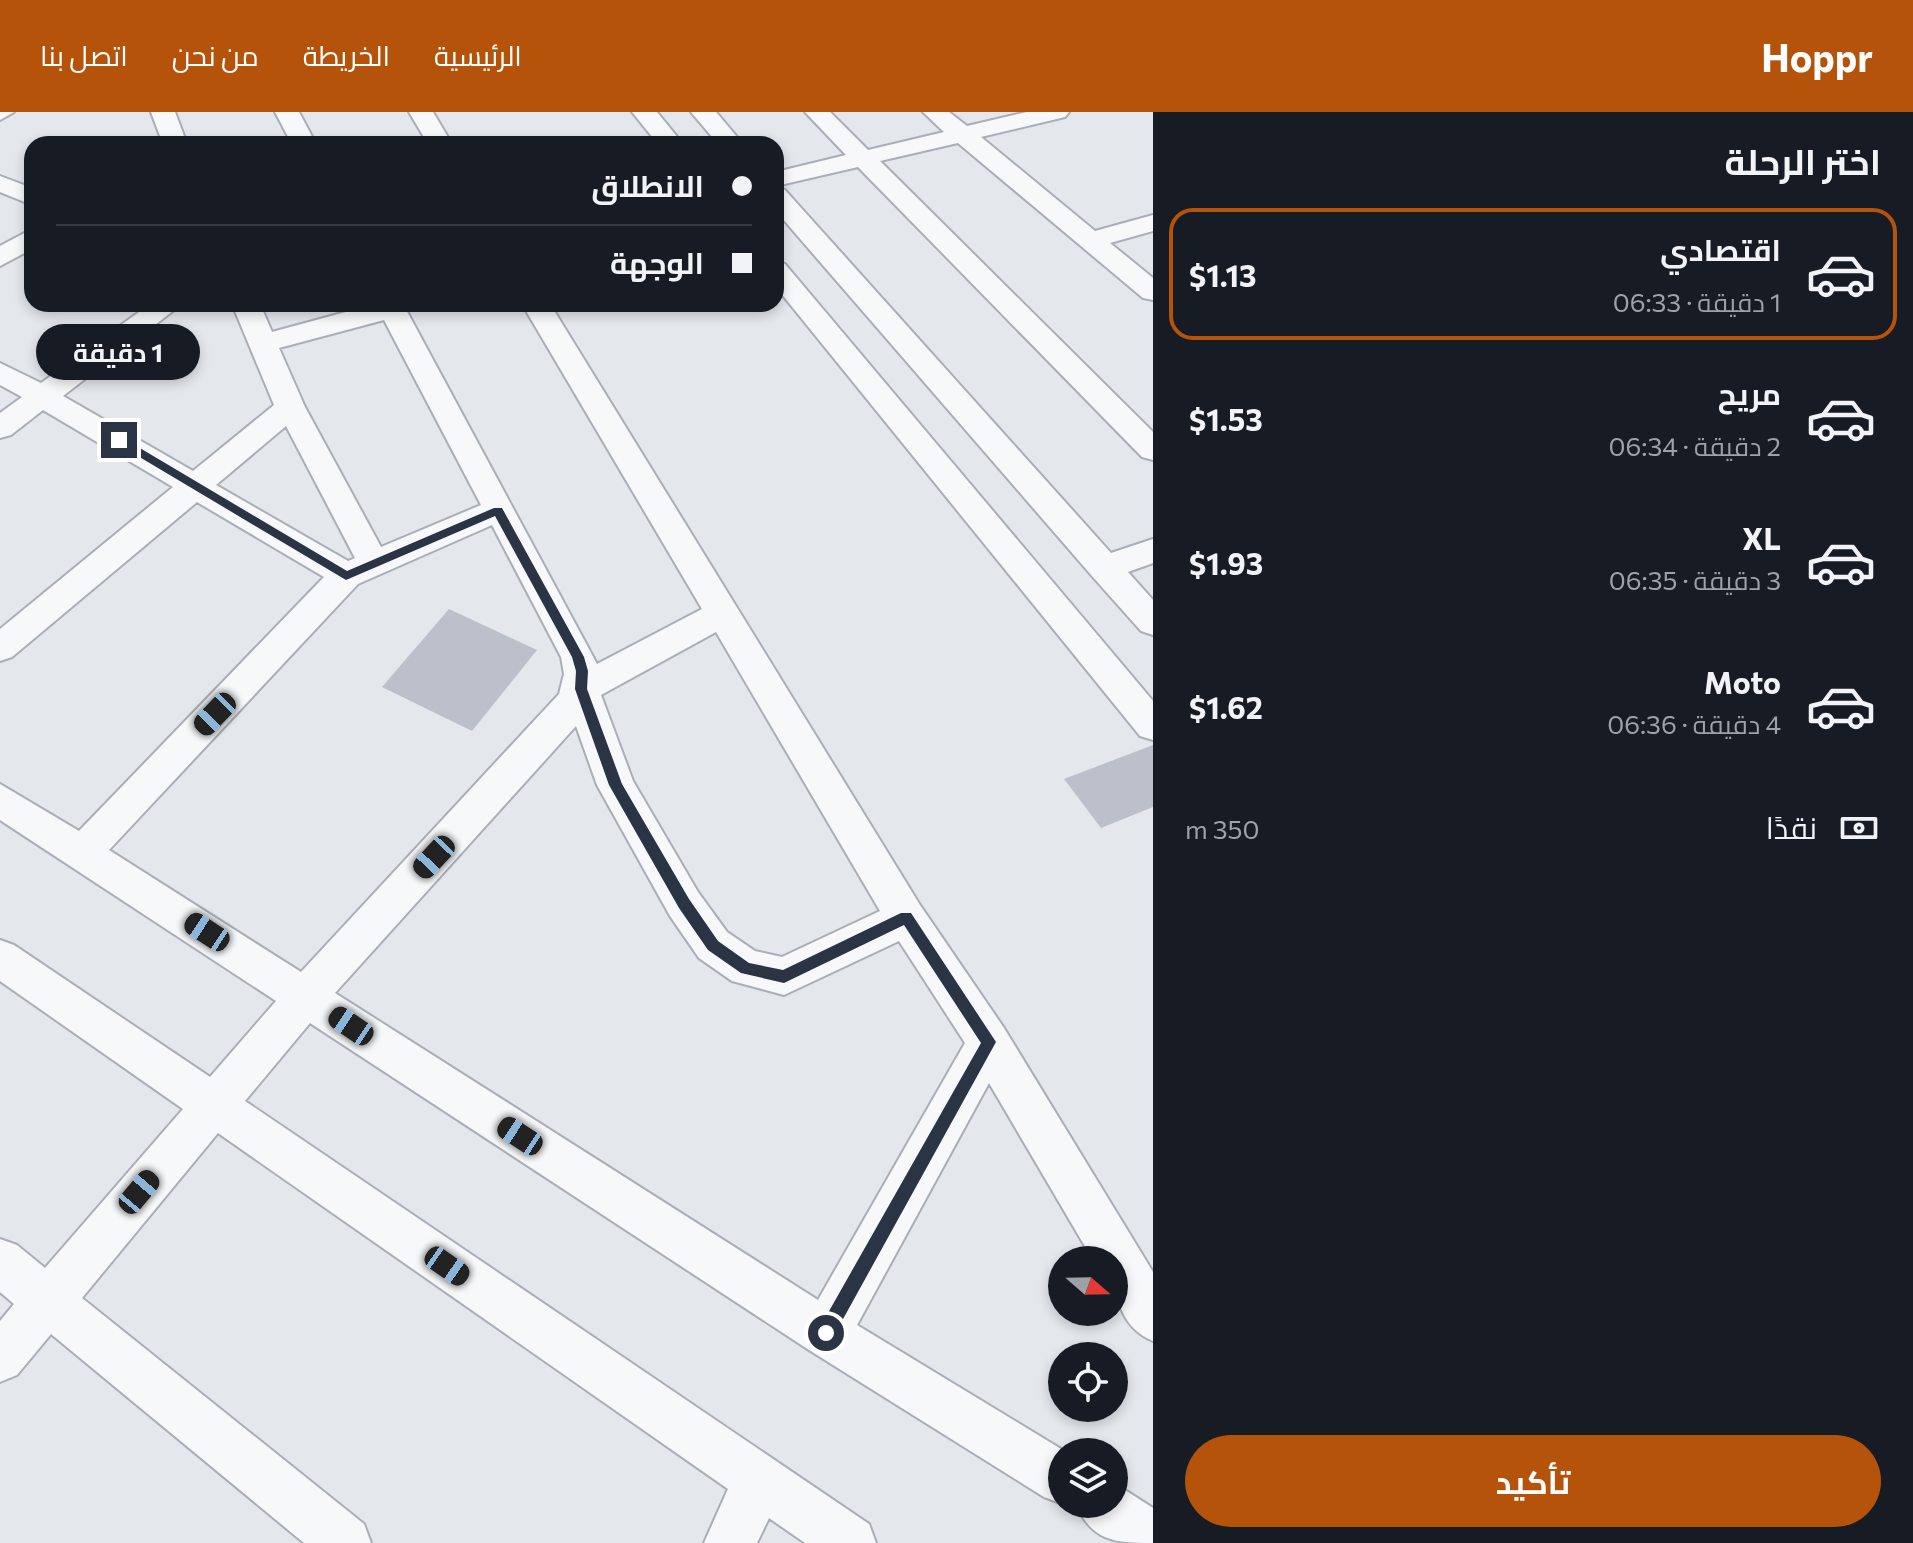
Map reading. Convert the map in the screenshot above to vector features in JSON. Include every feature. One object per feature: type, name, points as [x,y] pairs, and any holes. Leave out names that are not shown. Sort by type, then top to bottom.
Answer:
[{"type":"street","points":[[163,112],[172,136]]},
{"type":"street","points":[[287,112],[300,136]]},
{"type":"street","points":[[421,112],[435,136]]},
{"type":"street","points":[[644,112],[664,136]]},
{"type":"street","points":[[703,112],[724,136]]},
{"type":"street","points":[[817,112],[1153,450]]},
{"type":"street","points":[[935,112],[1153,292]]},
{"type":"street","points":[[784,177],[1057,112]]},
{"type":"street","points":[[0,183],[24,194]]},
{"type":"street","points":[[784,204],[1153,622]]},
{"type":"street","points":[[1093,240],[1153,223]]},
{"type":"street","points":[[0,258],[24,242]]},
{"type":"street","points":[[784,280],[1153,726]]},
{"type":"street","points":[[0,428],[157,312]]},
{"type":"street","points":[[249,312],[360,569]]},
{"type":"street","points":[[263,343],[372,312]]},
{"type":"street","points":[[393,312],[578,657],[582,671],[581,689],[616,785],[684,904],[713,945],[746,968],[784,976],[906,918]]},
{"type":"street","points":[[541,312],[906,918],[989,1042],[1153,1317]]},
{"type":"street","points":[[0,372],[196,485],[360,569]]},
{"type":"street","points":[[0,648],[290,407]]},
{"type":"street","points":[[83,852],[360,569],[498,510]]},
{"type":"street","points":[[1104,568],[1153,551]]},
{"type":"street","points":[[0,1358],[307,995],[561,719],[581,689],[723,613]]},
{"type":"street","points":[[0,800],[307,995],[418,1071],[826,1333],[1048,1470]]},
{"type":"street","points":[[3,966],[213,1105],[850,1543]]},
{"type":"street","points":[[826,1333],[989,1042]]},
{"type":"street","points":[[0,1262],[328,1537]]},
{"type":"street","points":[[730,1543],[759,1481]]},
{"type":"street","points":[[1122,1518],[1153,1539]]},
{"type":"building","points":[[449,609],[537,650],[472,731],[382,687]]},
{"type":"building","points":[[1153,745],[1153,807],[1101,828],[1064,779]]},
{"type":"route","points":[[119,440],[346,575],[498,510],[578,657],[582,671],[581,689],[616,785],[684,904],[713,945],[746,968],[784,976],[906,918],[989,1042],[826,1333]]}]
